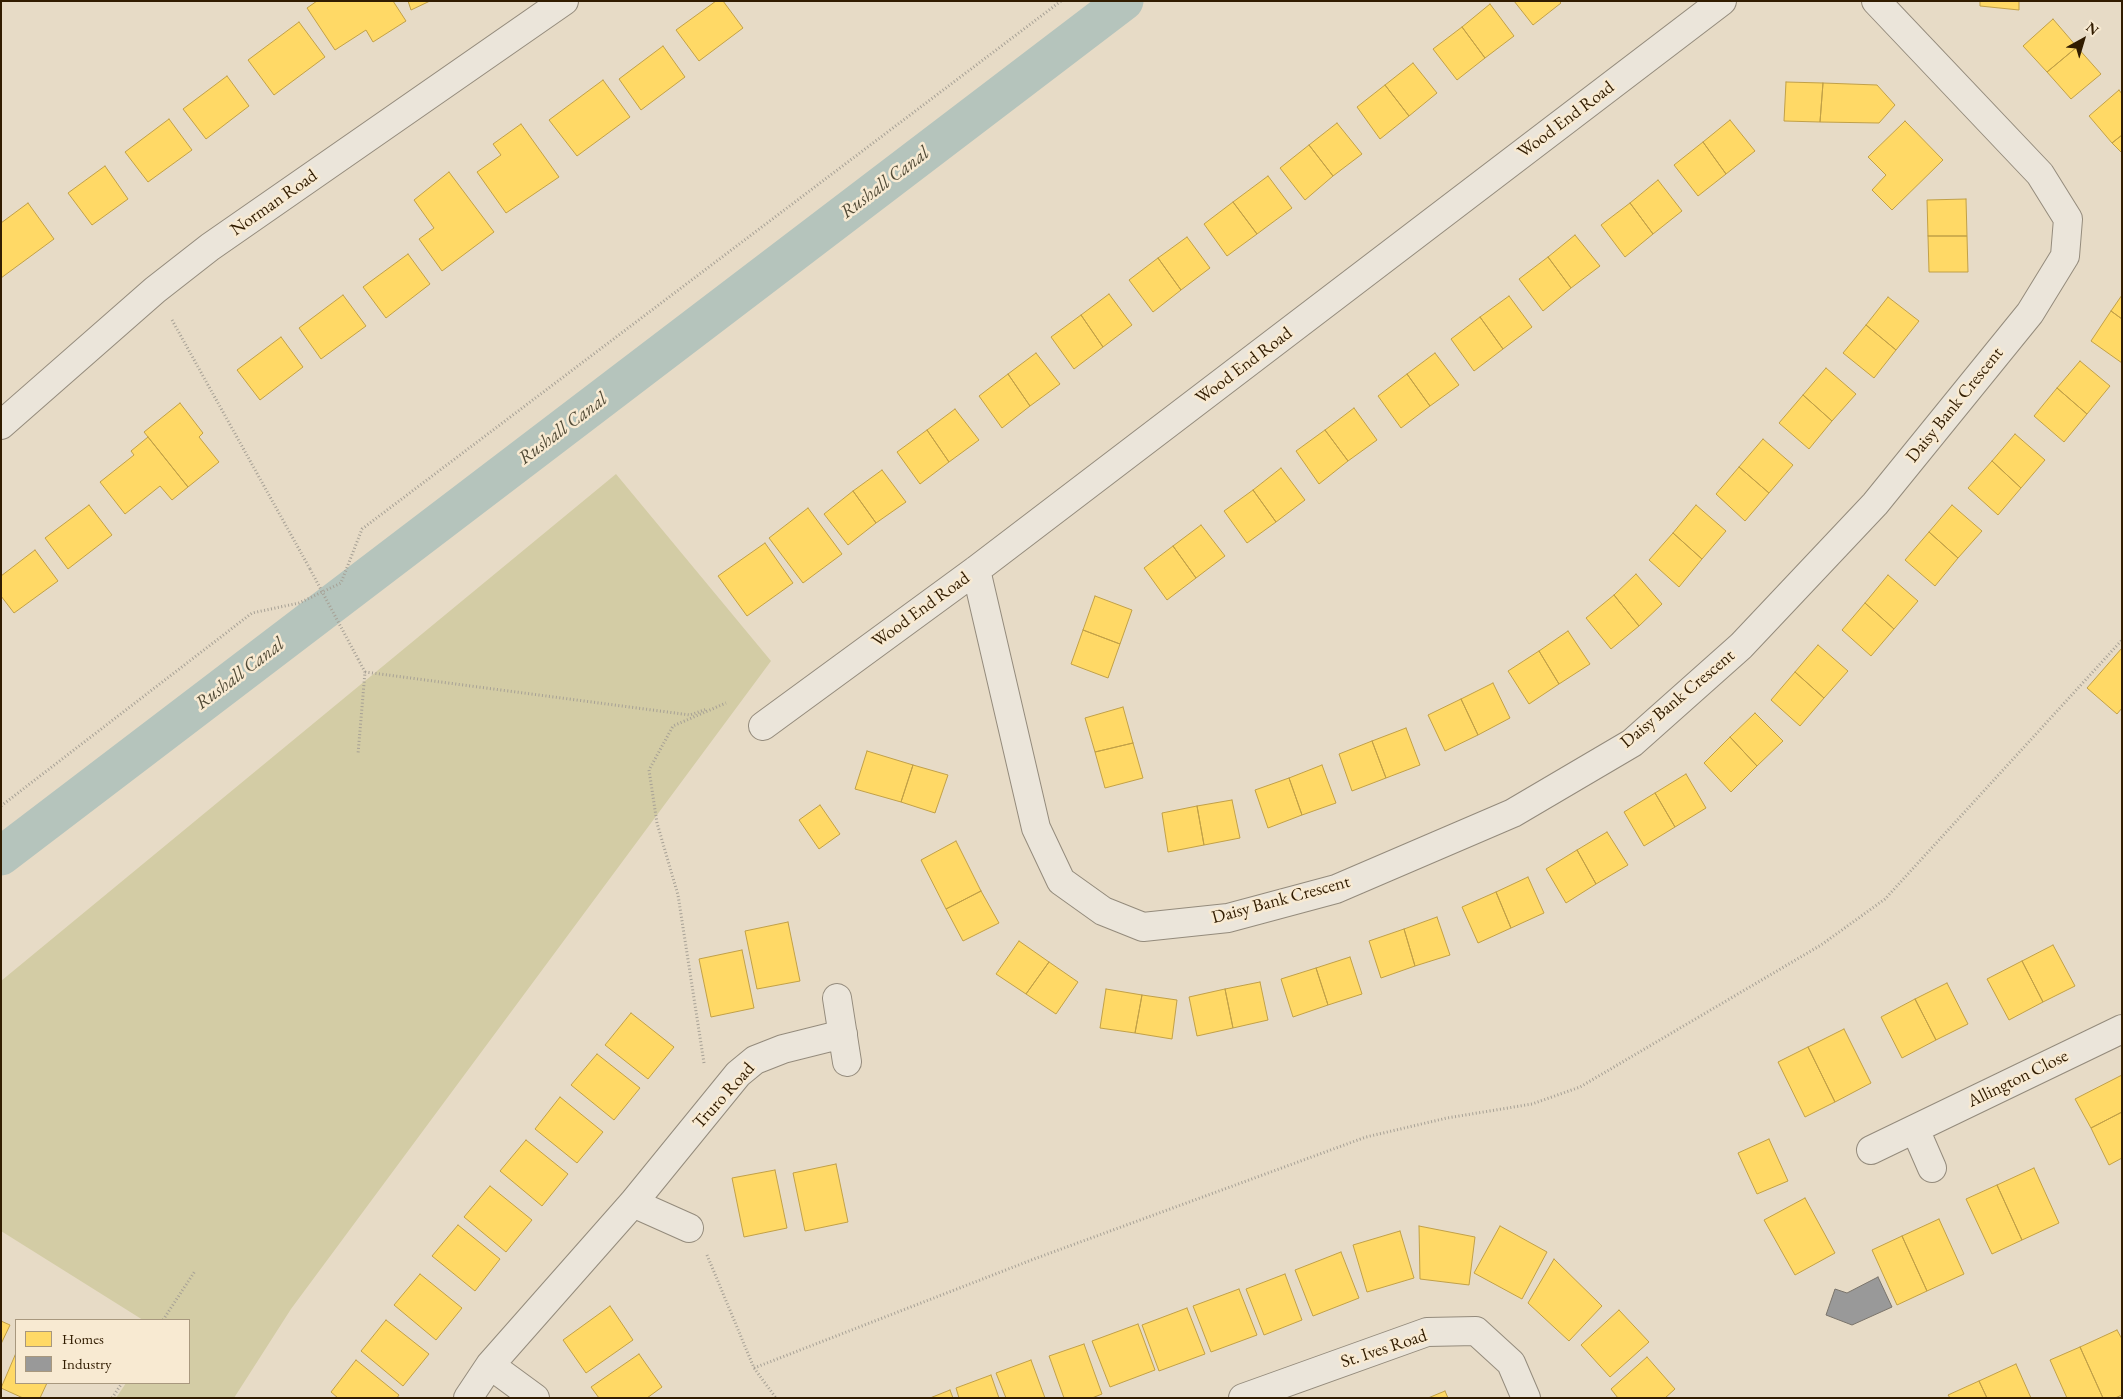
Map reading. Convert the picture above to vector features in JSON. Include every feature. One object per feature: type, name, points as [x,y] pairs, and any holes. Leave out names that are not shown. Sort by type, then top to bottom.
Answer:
[{"type":"street","name":"Norman Road","points":[[1,425],[156,290],[210,247],[564,1]]},
{"type":"street","name":"Wood End Road","points":[[763,726],[976,570],[1722,1]]},
{"type":"street","name":"Daisy Bank Crescent","points":[[976,570],[1036,828],[1061,881],[1102,911],[1143,927],[1228,918],[1336,889],[1513,813],[1632,743],[1741,646],[1875,504],[2030,313],[2065,256],[2068,219],[2040,174],[1876,1]]},
{"type":"street","points":[[837,998],[847,1062]]},
{"type":"street","name":"Allington Close","points":[[1871,1150],[2122,1029]]},
{"type":"street","name":"Truro Road","points":[[468,1398],[490,1365],[633,1203],[738,1074],[755,1060],[783,1049],[843,1034]]},
{"type":"street","points":[[1915,1129],[1932,1168]]},
{"type":"street","points":[[633,1203],[689,1228]]},
{"type":"street","name":"St. Ives Road","points":[[1243,1398],[1427,1332],[1476,1331],[1511,1363],[1526,1398]]},
{"type":"street","points":[[490,1365],[535,1398]]},
{"type":"path","points":[[1,806],[252,613],[299,603],[341,583],[362,528],[1061,1]]},
{"type":"path","points":[[156,290],[365,672],[358,754]]},
{"type":"path","points":[[754,1368],[1034,1259],[1366,1137],[1447,1118],[1532,1104],[1580,1087],[1821,945],[1885,899],[2122,640]]},
{"type":"path","points":[[365,672],[690,715],[726,703]]},
{"type":"path","points":[[726,703],[763,726]]},
{"type":"path","points":[[711,1109],[678,895],[657,823],[649,770],[673,726],[726,703]]},
{"type":"path","points":[[689,1228],[708,1256],[754,1368],[776,1398]]},
{"type":"path","points":[[164,1319],[195,1271]]},
{"type":"path","points":[[112,1398],[121,1384]]},
{"type":"shaded area","points":[[616,474],[771,661],[291,1309],[234,1398],[116,1398],[125,1384],[190,1384],[190,1319],[141,1319],[1,1231],[1,981]]},
{"type":"building: Homes","points":[[317,1],[393,1],[406,21],[373,42],[366,30],[335,50],[307,8]]},
{"type":"building: Homes","points":[[408,1],[430,1],[411,10]]},
{"type":"building: Homes","points":[[716,1],[723,1],[743,28],[699,61],[676,30]]},
{"type":"building: Homes","points":[[1514,1],[1559,1],[1561,3],[1533,25]]},
{"type":"building: Homes","points":[[1980,1],[2019,1],[2019,10],[1980,6]]},
{"type":"building: Homes","points":[[1490,4],[1514,36],[1485,58],[1462,27]]},
{"type":"building: Homes","points":[[2053,19],[2077,47],[2047,72],[2023,46]]},
{"type":"building: Homes","points":[[299,22],[325,57],[274,95],[248,60]]},
{"type":"building: Homes","points":[[1462,27],[1485,58],[1457,80],[1433,49]]},
{"type":"building: Homes","points":[[663,46],[685,77],[641,110],[619,79]]},
{"type":"building: Homes","points":[[2077,47],[2101,74],[2071,99],[2047,72]]},
{"type":"building: Homes","points":[[1413,63],[1437,93],[1409,116],[1385,85]]},
{"type":"building: Homes","points":[[227,76],[249,106],[206,139],[183,109]]},
{"type":"building: Homes","points":[[603,80],[630,117],[577,156],[549,120]]},
{"type":"building: Homes","points":[[1786,82],[1823,83],[1820,122],[1784,121]]},
{"type":"building: Homes","points":[[1823,83],[1877,85],[1895,105],[1879,123],[1820,122]]},
{"type":"building: Homes","points":[[1385,85],[1409,116],[1380,139],[1357,107]]},
{"type":"building: Homes","points":[[2119,90],[2122,94],[2122,135],[2112,143],[2089,116]]},
{"type":"building: Homes","points":[[169,119],[192,150],[148,182],[125,152]]},
{"type":"building: Homes","points":[[1730,120],[1755,151],[1726,174],[1703,142]]},
{"type":"building: Homes","points":[[1905,121],[1943,160],[1892,210],[1872,190],[1886,175],[1868,157]]},
{"type":"building: Homes","points":[[1337,123],[1362,154],[1333,176],[1309,145]]},
{"type":"building: Homes","points":[[521,124],[559,177],[506,213],[477,172],[501,155],[493,144]]},
{"type":"building: Homes","points":[[2122,135],[2122,153],[2112,143]]},
{"type":"building: Homes","points":[[1703,142],[1726,174],[1698,196],[1674,165]]},
{"type":"building: Homes","points":[[1309,145],[1333,176],[1305,200],[1280,168]]},
{"type":"building: Homes","points":[[105,166],[128,199],[92,225],[68,193]]},
{"type":"building: Homes","points":[[449,172],[494,232],[442,271],[419,239],[434,228],[414,200]]},
{"type":"building: Homes","points":[[1268,176],[1292,208],[1257,234],[1233,202]]},
{"type":"building: Homes","points":[[1658,180],[1682,211],[1653,234],[1630,203]]},
{"type":"building: Homes","points":[[1966,199],[1967,236],[1928,236],[1927,200]]},
{"type":"building: Homes","points":[[1233,202],[1257,234],[1227,256],[1204,224]]},
{"type":"building: Homes","points":[[28,203],[54,239],[1,278],[1,223]]},
{"type":"building: Homes","points":[[1630,203],[1653,234],[1625,257],[1601,225]]},
{"type":"building: Homes","points":[[1575,235],[1600,266],[1571,288],[1548,257]]},
{"type":"building: Homes","points":[[1928,236],[1967,236],[1968,272],[1929,272]]},
{"type":"building: Homes","points":[[1187,237],[1210,268],[1181,290],[1158,258]]},
{"type":"building: Homes","points":[[408,254],[430,284],[386,318],[363,287]]},
{"type":"building: Homes","points":[[1548,257],[1571,288],[1543,311],[1519,279]]},
{"type":"building: Homes","points":[[1158,258],[1181,290],[1153,312],[1129,280]]},
{"type":"building: Homes","points":[[1109,294],[1132,325],[1103,347],[1081,315]]},
{"type":"building: Homes","points":[[343,295],[366,326],[321,359],[299,328]]},
{"type":"building: Homes","points":[[2122,295],[2122,319],[2111,311]]},
{"type":"building: Homes","points":[[1509,296],[1532,327],[1503,349],[1480,317]]},
{"type":"building: Homes","points":[[1888,297],[1919,321],[1896,350],[1866,325]]},
{"type":"building: Homes","points":[[2111,311],[2122,319],[2122,363],[2091,341]]},
{"type":"building: Homes","points":[[1081,315],[1103,347],[1074,369],[1051,337]]},
{"type":"building: Homes","points":[[1480,317],[1503,349],[1474,371],[1451,339]]},
{"type":"building: Homes","points":[[1866,325],[1896,350],[1874,378],[1843,353]]},
{"type":"building: Homes","points":[[281,337],[303,367],[260,400],[237,370]]},
{"type":"building: Homes","points":[[1036,353],[1060,384],[1030,406],[1008,374]]},
{"type":"building: Homes","points":[[1435,353],[1459,385],[1430,406],[1407,374]]},
{"type":"building: Homes","points":[[2080,361],[2110,386],[2087,414],[2057,388]]},
{"type":"building: Homes","points":[[1826,368],[1856,394],[1832,421],[1803,395]]},
{"type":"building: Homes","points":[[1008,374],[1030,406],[1002,428],[979,396]]},
{"type":"building: Homes","points":[[1407,374],[1430,406],[1401,428],[1378,396]]},
{"type":"building: Homes","points":[[2057,388],[2087,414],[2064,442],[2034,416]]},
{"type":"building: Homes","points":[[1803,395],[1832,421],[1809,449],[1779,423]]},
{"type":"building: Homes","points":[[180,403],[203,433],[199,437],[219,462],[188,487],[144,432]]},
{"type":"building: Homes","points":[[1354,408],[1377,440],[1348,461],[1325,430]]},
{"type":"building: Homes","points":[[955,409],[979,440],[949,462],[927,430]]},
{"type":"building: Homes","points":[[927,430],[949,462],[920,484],[897,452]]},
{"type":"building: Homes","points":[[1325,430],[1348,461],[1319,484],[1296,451]]},
{"type":"building: Homes","points":[[2015,434],[2045,460],[2021,488],[1992,461]]},
{"type":"building: Homes","points":[[148,437],[188,487],[172,500],[160,486],[125,514],[100,482],[134,455],[131,451]]},
{"type":"building: Homes","points":[[1763,439],[1793,465],[1769,493],[1739,467]]},
{"type":"building: Homes","points":[[1992,461],[2021,488],[1998,515],[1968,488]]},
{"type":"building: Homes","points":[[1739,467],[1769,493],[1745,521],[1716,494]]},
{"type":"building: Homes","points":[[1281,468],[1305,500],[1276,522],[1253,490]]},
{"type":"building: Homes","points":[[882,470],[906,502],[876,523],[853,491]]},
{"type":"building: Homes","points":[[1253,490],[1276,522],[1247,543],[1224,511]]},
{"type":"building: Homes","points":[[853,491],[876,523],[848,545],[824,514]]},
{"type":"building: Homes","points":[[89,505],[112,535],[68,569],[45,538]]},
{"type":"building: Homes","points":[[1696,505],[1726,531],[1702,559],[1673,533]]},
{"type":"building: Homes","points":[[1952,505],[1982,531],[1958,558],[1929,532]]},
{"type":"building: Homes","points":[[808,508],[842,554],[803,583],[769,538]]},
{"type":"building: Homes","points":[[1201,525],[1225,556],[1196,578],[1173,546]]},
{"type":"building: Homes","points":[[1929,532],[1958,558],[1935,586],[1905,560]]},
{"type":"building: Homes","points":[[1673,533],[1702,559],[1679,587],[1649,560]]},
{"type":"building: Homes","points":[[765,543],[793,583],[747,616],[718,576]]},
{"type":"building: Homes","points":[[1173,546],[1196,578],[1167,600],[1144,568]]},
{"type":"building: Homes","points":[[35,550],[58,581],[14,613],[1,596],[1,576]]},
{"type":"building: Homes","points":[[1636,574],[1662,604],[1639,626],[1614,595]]},
{"type":"building: Homes","points":[[1888,575],[1918,601],[1894,629],[1865,603]]},
{"type":"building: Homes","points":[[1614,595],[1639,626],[1611,649],[1586,618]]},
{"type":"building: Homes","points":[[1095,596],[1132,610],[1120,644],[1083,630]]},
{"type":"building: Homes","points":[[1865,603],[1894,629],[1871,656],[1842,630]]},
{"type":"building: Homes","points":[[1083,630],[1120,644],[1108,678],[1071,664]]},
{"type":"building: Homes","points":[[1568,631],[1590,664],[1559,684],[1539,651]]},
{"type":"building: Homes","points":[[1818,645],[1848,671],[1824,698],[1795,672]]},
{"type":"building: Homes","points":[[2122,648],[2122,708],[2117,714],[2087,688]]},
{"type":"building: Homes","points":[[1539,651],[1559,684],[1529,704],[1508,671]]},
{"type":"building: Homes","points":[[1795,672],[1824,698],[1800,726],[1771,700]]},
{"type":"building: Homes","points":[[1493,683],[1510,718],[1478,735],[1461,699]]},
{"type":"building: Homes","points":[[1461,699],[1478,735],[1445,751],[1428,715]]},
{"type":"building: Homes","points":[[1123,707],[1133,743],[1095,752],[1085,718]]},
{"type":"building: Homes","points":[[1755,713],[1783,741],[1757,766],[1730,737]]},
{"type":"building: Homes","points":[[1406,728],[1420,765],[1386,778],[1372,741]]},
{"type":"building: Homes","points":[[1730,737],[1757,766],[1731,792],[1704,763]]},
{"type":"building: Homes","points":[[1372,741],[1386,778],[1352,791],[1339,754]]},
{"type":"building: Homes","points":[[1133,743],[1143,778],[1105,788],[1095,752]]},
{"type":"building: Homes","points":[[867,751],[913,765],[901,802],[855,789]]},
{"type":"building: Homes","points":[[913,765],[948,775],[935,813],[901,802]]},
{"type":"building: Homes","points":[[1322,765],[1336,803],[1302,815],[1289,778]]},
{"type":"building: Homes","points":[[1686,774],[1706,808],[1675,827],[1655,793]]},
{"type":"building: Homes","points":[[1289,778],[1302,815],[1268,828],[1255,790]]},
{"type":"building: Homes","points":[[1655,793],[1675,827],[1644,846],[1624,812]]},
{"type":"building: Homes","points":[[1232,800],[1240,838],[1204,845],[1197,806]]},
{"type":"building: Homes","points":[[820,805],[840,834],[819,849],[799,820]]},
{"type":"building: Homes","points":[[1197,806],[1204,845],[1168,852],[1162,813]]},
{"type":"building: Homes","points":[[1607,832],[1628,865],[1596,884],[1577,850]]},
{"type":"building: Homes","points":[[956,841],[981,891],[946,909],[921,860]]},
{"type":"building: Homes","points":[[1577,850],[1596,884],[1566,903],[1546,869]]},
{"type":"building: Homes","points":[[1528,877],[1544,913],[1511,928],[1496,892]]},
{"type":"building: Homes","points":[[981,891],[999,923],[963,941],[946,909]]},
{"type":"building: Homes","points":[[1496,892],[1511,928],[1478,943],[1462,907]]},
{"type":"building: Homes","points":[[1437,917],[1450,955],[1415,966],[1404,929]]},
{"type":"building: Homes","points":[[788,922],[800,981],[757,989],[745,931]]},
{"type":"building: Homes","points":[[1404,929],[1415,966],[1381,978],[1369,941]]},
{"type":"building: Homes","points":[[1019,941],[1049,962],[1026,994],[996,974]]},
{"type":"building: Homes","points":[[2053,945],[2075,986],[2043,1002],[2022,961]]},
{"type":"building: Homes","points":[[742,950],[754,1008],[711,1017],[699,959]]},
{"type":"building: Homes","points":[[1350,957],[1362,994],[1328,1005],[1316,968]]},
{"type":"building: Homes","points":[[2022,961],[2043,1002],[2009,1020],[1987,979]]},
{"type":"building: Homes","points":[[1049,962],[1078,982],[1056,1014],[1026,994]]},
{"type":"building: Homes","points":[[1316,968],[1328,1005],[1293,1017],[1281,979]]},
{"type":"building: Homes","points":[[1260,982],[1268,1020],[1233,1028],[1225,989]]},
{"type":"building: Homes","points":[[1947,983],[1968,1024],[1936,1040],[1915,999]]},
{"type":"building: Homes","points":[[1106,989],[1142,995],[1135,1033],[1100,1028]]},
{"type":"building: Homes","points":[[1225,989],[1233,1028],[1197,1036],[1189,997]]},
{"type":"building: Homes","points":[[1142,995],[1177,1000],[1172,1039],[1135,1033]]},
{"type":"building: Homes","points":[[1915,999],[1936,1040],[1902,1058],[1881,1017]]},
{"type":"building: Homes","points":[[631,1013],[674,1047],[648,1079],[605,1045]]},
{"type":"building: Homes","points":[[1844,1029],[1871,1083],[1835,1102],[1808,1047]]},
{"type":"building: Homes","points":[[1808,1047],[1835,1102],[1805,1117],[1778,1062]]},
{"type":"building: Homes","points":[[597,1054],[640,1088],[614,1120],[571,1085]]},
{"type":"building: Homes","points":[[2122,1075],[2122,1112],[2091,1128],[2075,1099]]},
{"type":"building: Homes","points":[[560,1097],[603,1132],[577,1163],[535,1129]]},
{"type":"building: Homes","points":[[2122,1112],[2122,1158],[2109,1165],[2091,1128]]},
{"type":"building: Homes","points":[[1769,1139],[1788,1181],[1757,1194],[1738,1153]]},
{"type":"building: Homes","points":[[526,1140],[568,1174],[542,1206],[500,1171]]},
{"type":"building: Homes","points":[[836,1164],[848,1222],[805,1231],[793,1173]]},
{"type":"building: Homes","points":[[2034,1168],[2059,1223],[2022,1240],[1997,1185]]},
{"type":"building: Homes","points":[[775,1170],[787,1228],[744,1237],[732,1178]]},
{"type":"building: Homes","points":[[1997,1185],[2022,1240],[1992,1254],[1966,1199]]},
{"type":"building: Homes","points":[[490,1186],[532,1220],[506,1252],[464,1217]]},
{"type":"building: Homes","points":[[1805,1198],[1835,1253],[1795,1275],[1764,1220]]},
{"type":"building: Homes","points":[[1939,1219],[1964,1274],[1927,1291],[1902,1236]]},
{"type":"building: Homes","points":[[458,1225],[500,1259],[475,1291],[432,1256]]},
{"type":"building: Homes","points":[[1419,1226],[1475,1237],[1469,1285],[1420,1279]]},
{"type":"building: Homes","points":[[1500,1226],[1547,1252],[1522,1299],[1474,1273]]},
{"type":"building: Homes","points":[[1400,1231],[1414,1278],[1367,1292],[1353,1245]]},
{"type":"building: Homes","points":[[1902,1236],[1927,1291],[1897,1305],[1872,1250]]},
{"type":"building: Homes","points":[[1341,1252],[1359,1298],[1313,1316],[1295,1270]]},
{"type":"building: Homes","points":[[1554,1259],[1602,1306],[1569,1341],[1528,1303]]},
{"type":"building: Homes","points":[[420,1274],[462,1308],[436,1340],[394,1305]]},
{"type":"building: Homes","points":[[1285,1274],[1302,1320],[1264,1335],[1246,1289]]},
{"type":"building: Homes","points":[[1239,1289],[1257,1335],[1211,1352],[1193,1306]]},
{"type":"building: Homes","points":[[610,1306],[633,1340],[586,1373],[563,1340]]},
{"type":"building: Homes","points":[[1187,1308],[1205,1354],[1159,1371],[1142,1325]]},
{"type":"building: Homes","points":[[1619,1310],[1649,1342],[1610,1377],[1581,1345]]},
{"type":"building: Homes","points":[[386,1320],[429,1354],[403,1386],[361,1351]]},
{"type":"building: Homes","points":[[1,1321],[10,1325],[1,1344]]},
{"type":"building: Homes","points":[[1138,1324],[1155,1370],[1110,1387],[1092,1341]]},
{"type":"building: Homes","points":[[2117,1330],[2122,1339],[2122,1395],[2115,1398],[2103,1398],[2080,1347]]},
{"type":"building: Homes","points":[[1084,1344],[1102,1394],[1092,1398],[1064,1398],[1049,1356]]},
{"type":"building: Homes","points":[[2080,1347],[2103,1398],[2067,1398],[2050,1360]]},
{"type":"building: Homes","points":[[639,1354],[662,1387],[647,1398],[599,1398],[591,1387]]},
{"type":"building: Homes","points":[[15,1355],[15,1384],[47,1384],[40,1398],[23,1398],[1,1388]]},
{"type":"building: Homes","points":[[1647,1357],[1675,1389],[1665,1398],[1618,1398],[1611,1389]]},
{"type":"building: Homes","points":[[356,1360],[399,1395],[397,1398],[338,1398],[331,1392]]},
{"type":"building: Homes","points":[[1031,1360],[1045,1398],[1006,1398],[996,1373]]},
{"type":"building: Homes","points":[[2016,1364],[2031,1398],[1987,1398],[1979,1381]]},
{"type":"building: Homes","points":[[991,1375],[999,1398],[959,1398],[956,1388]]},
{"type":"building: Homes","points":[[1979,1381],[1987,1398],[1950,1398],[1948,1395]]},
{"type":"building: Homes","points":[[950,1390],[953,1398],[930,1398]]},
{"type":"building: Homes","points":[[1445,1391],[1448,1398],[1428,1398]]},
{"type":"building: Industry","points":[[1878,1277],[1892,1307],[1852,1325],[1826,1315],[1835,1289],[1847,1293]]},
{"type":"waterway","name":"Rushall Canal","points":[[1,856],[1124,1]]}]
